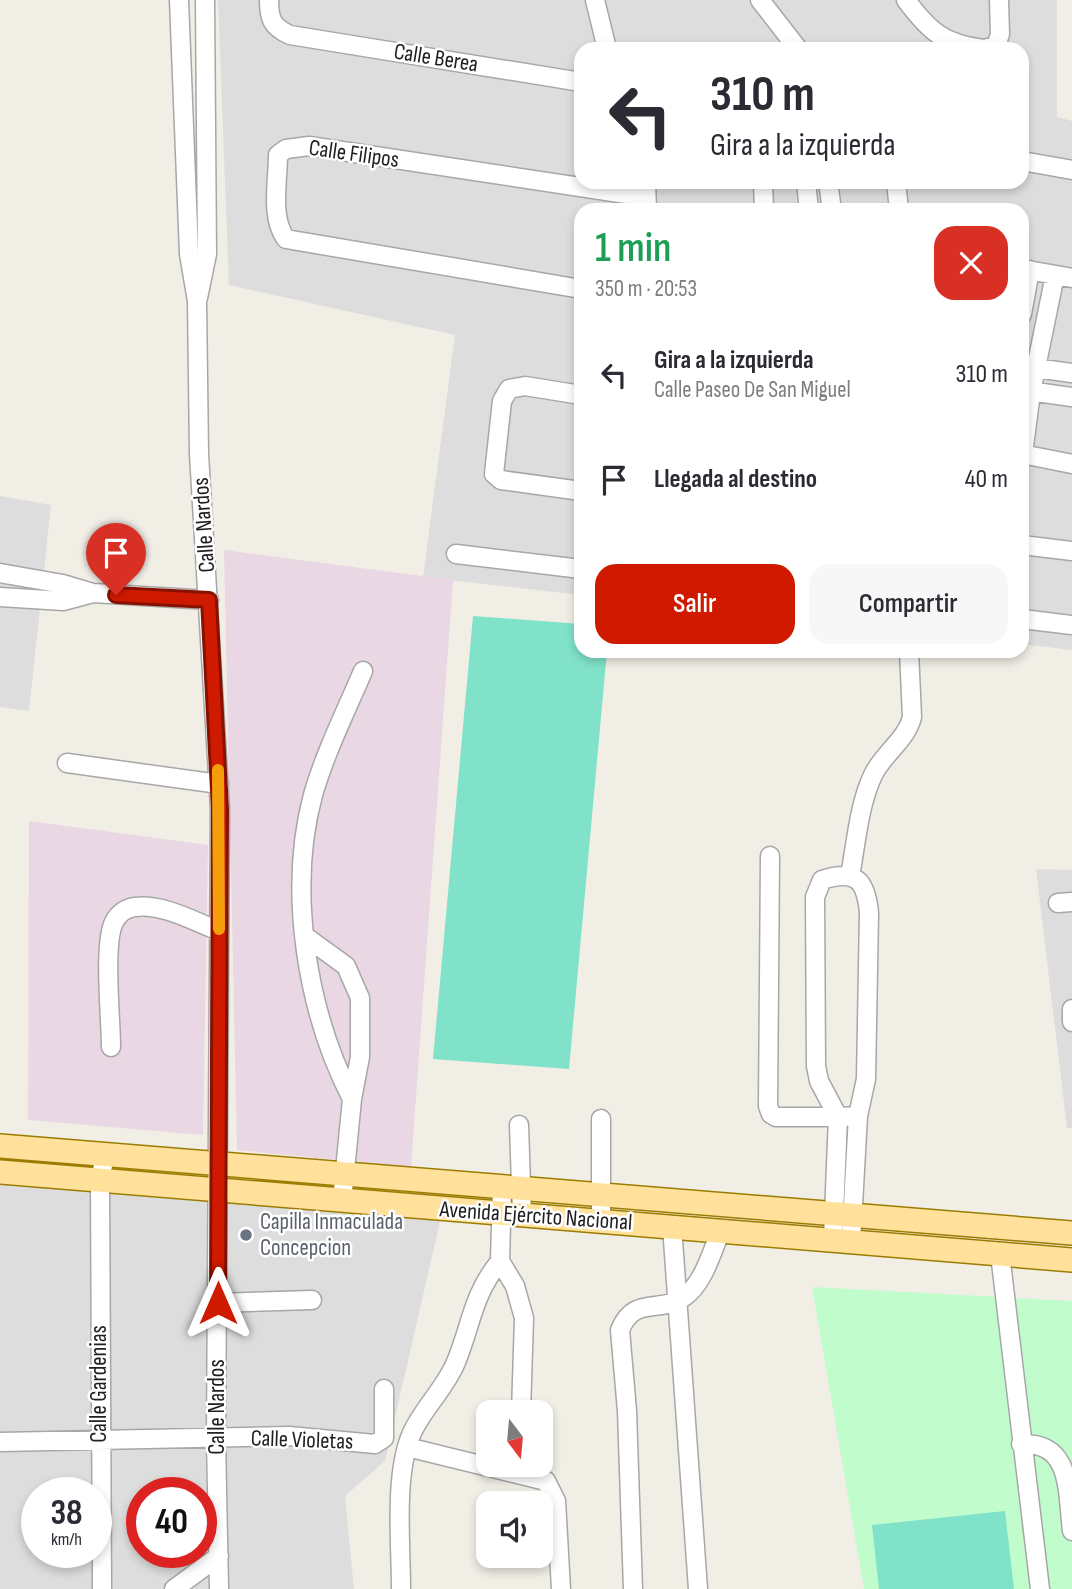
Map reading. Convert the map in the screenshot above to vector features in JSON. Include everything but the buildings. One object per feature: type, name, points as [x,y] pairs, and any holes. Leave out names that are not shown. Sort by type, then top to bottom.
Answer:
[{"type":"main road","name":"Avenida Ejército Nacional","points":[[0,1146],[1072,1233]]},
{"type":"main road","name":"Avenida Ejército Nacional","points":[[0,1172],[1072,1260]]},
{"type":"street","name":"Calle Nardos","points":[[179,0],[189,254],[197,301],[200,468],[219,783],[216,1439],[219,1589]]},
{"type":"street","name":"Calle Nardos","points":[[197,301],[207,254],[205,0]]},
{"type":"street","name":"Calle Berea","points":[[269,0],[271,22],[277,29],[290,35],[574,81]]},
{"type":"street","points":[[595,0],[605,42]]},
{"type":"street","points":[[760,0],[793,42]]},
{"type":"street","points":[[906,0],[933,33],[957,42]]},
{"type":"street","points":[[997,42],[1000,34],[999,0]]},
{"type":"street","name":"Calle Filipos","points":[[574,185],[309,146],[286,149],[278,156],[279,230],[286,239],[574,288]]},
{"type":"street","points":[[1029,162],[1072,170]]},
{"type":"street","name":"Calle Filipos","points":[[600,189],[647,196]]},
{"type":"street","points":[[1029,270],[1064,276],[1029,367],[1072,373]]},
{"type":"street","points":[[574,394],[525,386],[509,389],[502,401],[494,474],[501,480],[574,490]]},
{"type":"street","points":[[1029,391],[1072,397]]},
{"type":"street","points":[[1029,455],[1072,464]]},
{"type":"street","points":[[1029,546],[1072,551]]},
{"type":"street","points":[[456,554],[574,568]]},
{"type":"street","points":[[0,573],[63,584],[93,593],[209,600]]},
{"type":"street","points":[[0,597],[63,601],[93,593]]},
{"type":"street","points":[[1029,620],[1072,625]]},
{"type":"street","points":[[850,876],[872,776],[886,754],[910,727],[909,658]]},
{"type":"street","points":[[352,1099],[334,1061],[323,1025],[306,937],[304,856],[313,796],[363,671]]},
{"type":"street","points":[[67,763],[219,783]]},
{"type":"street","points":[[769,856],[768,1106],[771,1114],[776,1117],[858,1116]]},
{"type":"street","points":[[842,1240],[838,1117],[819,1081],[816,1066],[815,897],[822,880],[850,876],[859,879],[864,888],[869,913],[866,1079],[843,1216]]},
{"type":"street","points":[[111,1048],[109,945],[113,923],[122,911],[136,907],[157,908],[219,931]]},
{"type":"street","points":[[306,937],[346,966],[360,998],[360,1057],[352,1099],[341,1201]]},
{"type":"street","points":[[1072,1009],[1072,1022]]},
{"type":"street","points":[[601,1119],[601,1221]]},
{"type":"street","points":[[401,1589],[402,1506],[407,1447],[419,1420],[450,1375],[479,1290],[500,1261],[512,1214],[519,1125]]},
{"type":"street","name":"Calle Gardenias","points":[[102,1589],[99,1442],[100,1180],[105,1156]]},
{"type":"street","points":[[672,1226],[675,1301],[681,1316],[698,1589]]},
{"type":"street","points":[[633,1589],[627,1412],[620,1330],[624,1320],[636,1309],[687,1296],[701,1276],[721,1230]]},
{"type":"street","points":[[1000,1254],[1021,1444],[1041,1589]]},
{"type":"street","points":[[500,1261],[515,1286],[524,1318],[521,1400]]},
{"type":"street","points":[[218,1303],[312,1300]]},
{"type":"street","name":"Calle Violetas","points":[[0,1442],[314,1437],[375,1444],[384,1438],[384,1389]]},
{"type":"street","points":[[1021,1444],[1041,1443],[1053,1449],[1064,1466],[1072,1531]]},
{"type":"street","points":[[407,1447],[476,1461]]},
{"type":"street","points":[[537,1477],[546,1481],[554,1492],[561,1589]]},
{"type":"street","points":[[174,1589],[219,1556]]},
{"type":"shaded area","points":[[218,0],[1057,0],[1057,117],[1072,121],[1072,650],[1029,645],[1029,203],[574,203],[574,594],[423,577],[455,335],[229,285]]},
{"type":"shaded area","points":[[0,496],[51,505],[29,711],[0,707]]},
{"type":"shaded area","points":[[224,550],[453,580],[411,1167],[237,1150]]},
{"type":"shaded area","points":[[29,821],[208,845],[203,1135],[28,1120]]},
{"type":"shaded area","points":[[1036,869],[1072,870],[1072,1128],[1067,1128]]},
{"type":"shaded area","points":[[0,1182],[443,1209],[385,1461],[345,1496],[354,1589],[0,1589]]},
{"type":"green space","points":[[473,616],[574,623],[574,658],[606,658],[569,1069],[433,1059]]},
{"type":"green space","points":[[812,1287],[1072,1301],[1072,1589],[864,1589]]},
{"type":"green space","points":[[1005,1511],[1014,1589],[879,1589],[872,1525]]},
{"type":"slow traffic","points":[[218,770],[219,929]]},
{"type":"place","name":"Capilla Inmaculada Concepcion","points":[[246,1235]]},
{"type":"route","points":[[116,595],[209,600],[220,809],[218,1303]]}]
